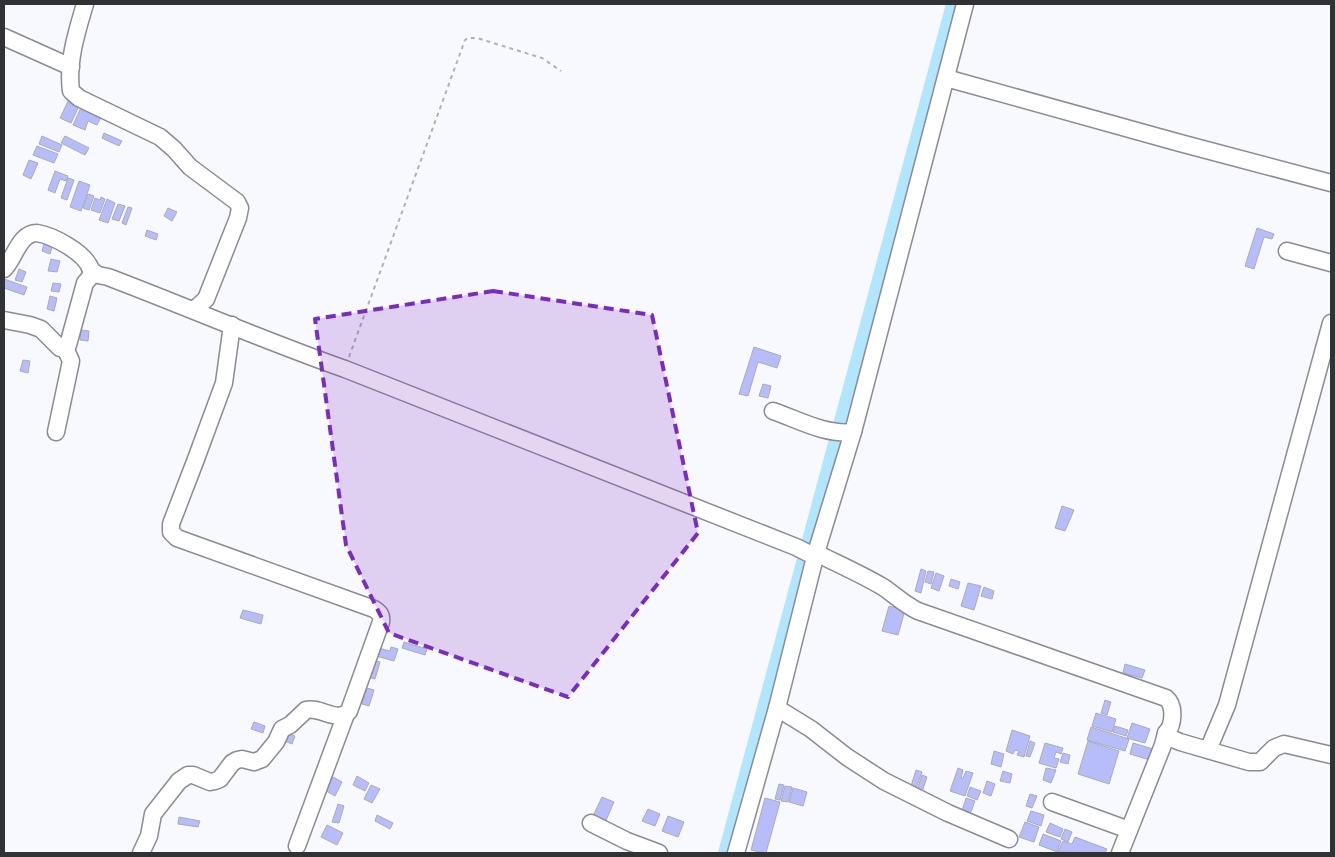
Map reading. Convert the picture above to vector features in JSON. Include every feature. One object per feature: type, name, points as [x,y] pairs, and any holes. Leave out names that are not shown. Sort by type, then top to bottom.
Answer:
[{"type":"street","points":[[85,4],[76,36],[71,67],[70,85],[74,95],[105,112],[160,137],[190,167],[239,205],[240,213],[206,299],[194,310]]},
{"type":"street","points":[[736,853],[777,708],[844,432],[966,4]]},
{"type":"street","points":[[4,37],[18,42],[49,59],[71,67]]},
{"type":"street","points":[[946,78],[1331,183]]},
{"type":"street","points":[[4,269],[25,237],[32,233],[37,233],[72,249],[89,263],[91,276],[86,283],[68,345],[65,348]]},
{"type":"street","points":[[1287,251],[1331,263]]},
{"type":"street","points":[[91,270],[98,275],[108,276],[301,354],[345,368],[796,546],[871,580],[918,611],[1166,698],[1172,706],[1169,730],[1166,733],[1120,853]]},
{"type":"street","points":[[4,320],[41,329],[60,348],[65,348]]},
{"type":"street","points":[[1208,750],[1227,705],[1331,323]]},
{"type":"street","points":[[232,325],[224,383],[171,524],[171,532],[177,538],[380,612],[382,617],[382,622],[349,711],[346,714],[297,846]]},
{"type":"street","points":[[56,432],[71,361],[65,348]]},
{"type":"street","points":[[773,411],[844,432]]},
{"type":"street","points":[[777,708],[811,729],[847,757],[884,781],[948,813],[1009,839]]},
{"type":"street","points":[[141,853],[149,836],[155,810],[184,777],[194,775],[210,782],[215,781],[220,779],[232,763],[237,760],[242,759],[254,762],[262,759],[276,742],[282,729],[290,725],[306,710],[317,709],[339,716],[346,714]]},
{"type":"street","points":[[1166,733],[1180,742],[1249,762],[1264,760],[1274,748],[1284,744],[1331,755]]},
{"type":"street","points":[[1052,802],[1129,830]]},
{"type":"street","points":[[591,823],[627,841],[659,853]]},
{"type":"path","points":[[345,368],[465,40],[477,38],[542,58],[561,71]]},
{"type":"highlighted area","points":[[493,291],[652,315],[698,533],[568,697],[389,633],[346,545],[315,319]]},
{"type":"building","points":[[70,97],[81,102],[71,123],[60,118]]},
{"type":"building","points":[[83,103],[103,113],[97,125],[88,121],[85,130],[73,125]]},
{"type":"building","points":[[104,133],[122,141],[119,146],[102,138]]},
{"type":"building","points":[[42,136],[62,145],[59,152],[39,144]]},
{"type":"building","points":[[65,136],[89,148],[85,155],[61,143]]},
{"type":"building","points":[[37,146],[58,154],[54,163],[33,155]]},
{"type":"building","points":[[29,160],[38,163],[31,179],[23,175]]},
{"type":"building","points":[[55,171],[68,176],[66,181],[60,179],[55,193],[48,190]]},
{"type":"building","points":[[68,178],[74,180],[67,200],[61,198]]},
{"type":"building","points":[[79,181],[90,185],[81,211],[70,207]]},
{"type":"building","points":[[88,194],[94,196],[89,210],[83,208]]},
{"type":"building","points":[[101,197],[105,199],[100,213],[91,210],[95,198],[100,200]]},
{"type":"building","points":[[107,199],[115,203],[108,223],[99,220]]},
{"type":"building","points":[[118,204],[125,206],[119,221],[112,219]]},
{"type":"building","points":[[128,207],[132,208],[126,225],[122,223]]},
{"type":"building","points":[[168,208],[177,212],[172,221],[164,216]]},
{"type":"building","points":[[1257,228],[1274,234],[1272,239],[1264,237],[1254,269],[1245,266]]},
{"type":"building","points":[[147,230],[158,234],[156,240],[145,236]]},
{"type":"building","points":[[44,244],[52,247],[50,254],[42,251]]},
{"type":"building","points":[[51,259],[60,261],[57,272],[48,271]]},
{"type":"building","points":[[19,269],[26,272],[22,282],[15,280]]},
{"type":"building","points":[[4,279],[27,287],[24,295],[4,288]]},
{"type":"building","points":[[53,283],[61,284],[59,292],[51,291]]},
{"type":"building","points":[[50,296],[57,298],[54,311],[47,309]]},
{"type":"building","points":[[81,330],[89,331],[88,341],[80,340]]},
{"type":"building","points":[[754,347],[781,356],[777,368],[758,362],[748,396],[739,394]]},
{"type":"building","points":[[23,360],[30,361],[28,373],[20,371]]},
{"type":"building","points":[[763,384],[771,386],[768,398],[759,396]]},
{"type":"building","points":[[1062,506],[1074,510],[1065,531],[1055,528]]},
{"type":"building","points":[[921,569],[926,571],[921,593],[915,591]]},
{"type":"building","points":[[928,571],[934,572],[931,584],[925,582]]},
{"type":"building","points":[[936,573],[944,576],[939,591],[931,588]]},
{"type":"building","points":[[951,579],[960,582],[958,589],[949,586]]},
{"type":"building","points":[[968,583],[981,586],[974,610],[961,606]]},
{"type":"building","points":[[984,587],[994,591],[992,599],[981,596]]},
{"type":"building","points":[[889,606],[905,610],[898,635],[882,631]]},
{"type":"building","points":[[243,610],[263,615],[261,624],[240,618]]},
{"type":"building","points":[[404,642],[427,649],[425,655],[402,648]]},
{"type":"building","points":[[391,647],[398,649],[394,661],[376,656],[378,648],[390,651]]},
{"type":"building","points":[[371,660],[380,662],[375,679],[365,676]]},
{"type":"building","points":[[1125,664],[1145,670],[1142,678],[1123,673]]},
{"type":"building","points":[[367,688],[374,690],[369,706],[362,704]]},
{"type":"building","points":[[1105,700],[1111,702],[1107,715],[1101,713]]},
{"type":"building","points":[[1096,713],[1116,719],[1112,732],[1092,726]]},
{"type":"building","points":[[254,722],[265,726],[263,733],[251,729]]},
{"type":"building","points":[[1132,723],[1150,729],[1145,743],[1127,738]]},
{"type":"building","points":[[1115,726],[1128,730],[1126,736],[1113,732]]},
{"type":"building","points":[[1091,727],[1129,739],[1125,751],[1087,740]]},
{"type":"building","points":[[1012,730],[1030,736],[1024,757],[1017,755],[1019,751],[1015,750],[1013,754],[1006,751]]},
{"type":"building","points":[[282,731],[295,736],[292,744],[279,739]]},
{"type":"building","points":[[1030,741],[1035,743],[1030,757],[1026,756]]},
{"type":"building","points":[[1088,741],[1119,751],[1109,784],[1078,774]]},
{"type":"building","points":[[1045,743],[1063,748],[1061,754],[1056,752],[1054,758],[1059,759],[1056,768],[1039,763]]},
{"type":"building","points":[[1133,743],[1153,749],[1150,760],[1130,754]]},
{"type":"building","points":[[994,751],[1004,754],[1001,767],[991,764]]},
{"type":"building","points":[[1063,753],[1070,755],[1068,764],[1060,762]]},
{"type":"building","points":[[958,768],[963,770],[961,778],[963,778],[966,771],[973,773],[965,796],[950,791]]},
{"type":"building","points":[[1046,768],[1056,770],[1051,783],[1043,780]]},
{"type":"building","points":[[916,770],[922,772],[915,791],[910,789]]},
{"type":"building","points":[[1003,771],[1012,774],[1010,783],[1000,781]]},
{"type":"building","points":[[922,775],[927,777],[922,792],[917,790]]},
{"type":"building","points":[[357,776],[369,783],[365,791],[353,785]]},
{"type":"building","points":[[333,777],[342,782],[335,796],[326,791]]},
{"type":"building","points":[[987,781],[995,784],[991,796],[983,793]]},
{"type":"building","points":[[779,784],[784,785],[780,800],[775,799]]},
{"type":"building","points":[[371,785],[380,789],[372,803],[364,799]]},
{"type":"building","points":[[785,786],[792,787],[788,802],[781,801]]},
{"type":"building","points":[[970,787],[981,791],[977,800],[967,796]]},
{"type":"building","points":[[793,788],[807,792],[803,806],[789,802]]},
{"type":"building","points":[[1030,794],[1037,796],[1032,808],[1026,806]]},
{"type":"building","points":[[602,797],[614,802],[604,825],[591,820]]},
{"type":"building","points":[[765,798],[780,802],[766,853],[764,853],[751,850]]},
{"type":"building","points":[[966,798],[975,801],[969,817],[961,814]]},
{"type":"building","points":[[338,804],[344,806],[339,823],[332,822]]},
{"type":"building","points":[[648,809],[660,814],[655,826],[642,821]]},
{"type":"building","points":[[1031,811],[1044,815],[1041,826],[1027,821]]},
{"type":"building","points":[[377,815],[393,823],[390,829],[375,821]]},
{"type":"building","points":[[668,816],[684,822],[678,837],[662,831]]},
{"type":"building","points":[[179,817],[200,821],[198,827],[178,824]]},
{"type":"building","points":[[1025,822],[1039,827],[1034,842],[1019,837]]},
{"type":"building","points":[[1050,823],[1063,829],[1060,837],[1046,832]]},
{"type":"building","points":[[327,825],[343,833],[337,845],[321,837]]},
{"type":"building","points":[[1065,829],[1072,832],[1068,842],[1061,839]]},
{"type":"building","points":[[1043,834],[1061,841],[1057,852],[1039,845]]},
{"type":"building","points":[[1075,837],[1107,849],[1105,853],[1058,852],[1063,841],[1072,844]]},
{"type":"waterway","points":[[724,853],[952,4]]}]
